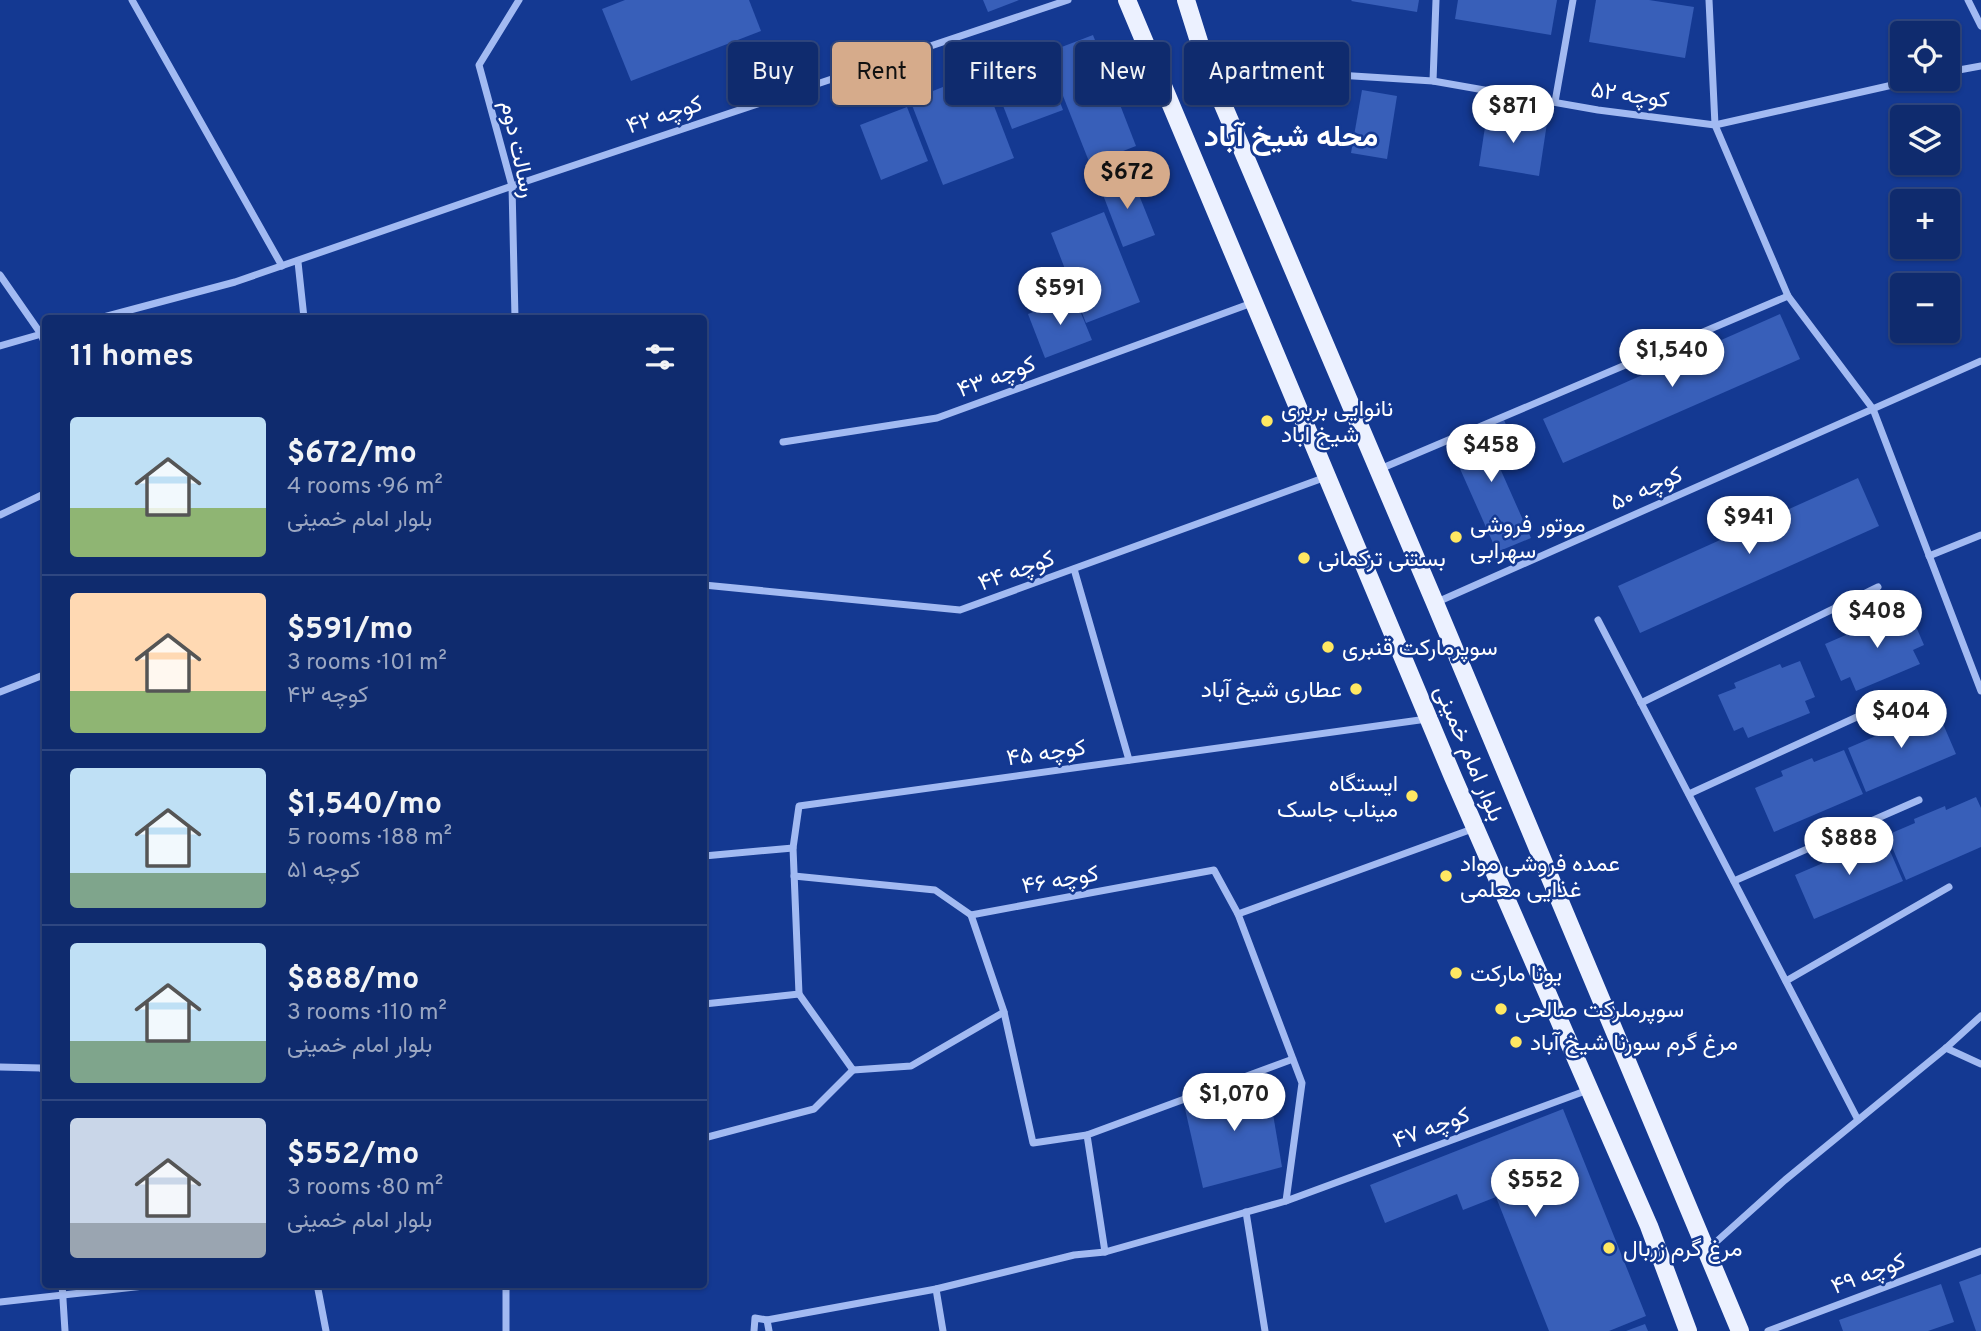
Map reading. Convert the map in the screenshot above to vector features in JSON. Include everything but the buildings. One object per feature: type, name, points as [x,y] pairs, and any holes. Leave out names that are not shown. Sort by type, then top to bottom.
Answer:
[{"type":"main road","name":"بلوار امام خمینی","points":[[1127,0],[1429,719],[1649,1226],[1688,1331]]},
{"type":"main road","name":"بلوار امام خمینی","points":[[1186,0],[1199,42]]},
{"type":"main road","name":"بلوار امام خمینی","points":[[1223,105],[1740,1331]]},
{"type":"street","points":[[132,0],[282,267]]},
{"type":"street","name":"رسالت دوم","points":[[515,315],[512,186],[480,65],[519,0]]},
{"type":"street","name":"کوچه ۴۲","points":[[111,315],[298,262],[512,186],[1068,0]]},
{"type":"street","points":[[1433,80],[1436,0]]},
{"type":"street","points":[[1555,102],[1573,0]]},
{"type":"street","points":[[1709,0],[1714,125],[1788,296],[1873,409],[1981,691]]},
{"type":"street","points":[[1968,0],[1981,26]]},
{"type":"street","points":[[1960,70],[1981,66]]},
{"type":"street","name":"کوچه ۵۲","points":[[1349,75],[1433,80],[1598,110],[1714,125]]},
{"type":"street","points":[[1714,125],[1890,86]]},
{"type":"street","points":[[298,262],[304,315]]},
{"type":"street","points":[[0,275],[42,333]]},
{"type":"street","points":[[1377,470],[1788,296]]},
{"type":"street","name":"کوچه ۴۳","points":[[783,442],[937,418],[1253,303]]},
{"type":"street","points":[[0,346],[42,334]]},
{"type":"street","name":"کوچه ۵۰","points":[[1435,603],[1981,360]]},
{"type":"street","name":"کوچه ۴۴","points":[[707,585],[960,610],[1326,477]]},
{"type":"street","points":[[0,515],[42,495]]},
{"type":"street","points":[[1929,556],[1981,535]]},
{"type":"street","points":[[1073,569],[1129,760]]},
{"type":"street","points":[[1641,704],[1878,587]]},
{"type":"street","points":[[1598,620],[1858,1120]]},
{"type":"street","points":[[0,692],[42,676]]},
{"type":"street","points":[[1689,794],[1907,694]]},
{"type":"street","name":"کوچه ۴۵","points":[[793,848],[799,806],[1429,719]]},
{"type":"street","points":[[1734,881],[1919,800]]},
{"type":"street","points":[[1286,1200],[1302,1083],[1238,914],[1476,828]]},
{"type":"street","points":[[707,856],[793,848],[799,994],[853,1070]]},
{"type":"street","name":"کوچه ۴۶","points":[[971,915],[1214,870],[1238,914]]},
{"type":"street","points":[[794,876],[934,890],[971,915],[1004,1012],[1033,1143],[1087,1135],[1293,1059]]},
{"type":"street","points":[[1786,981],[1949,887]]},
{"type":"street","points":[[707,1004],[799,994]]},
{"type":"street","points":[[707,1137],[814,1109],[853,1070],[911,1066],[1004,1012]]},
{"type":"street","points":[[1706,1251],[1981,1016]]},
{"type":"street","points":[[1946,1048],[1981,1064]]},
{"type":"street","points":[[0,1067],[42,1069]]},
{"type":"street","name":"کوچه ۴۷","points":[[767,1320],[936,1289],[1073,1255],[1105,1252],[1286,1200],[1589,1090]]},
{"type":"street","points":[[1087,1135],[1105,1252]]},
{"type":"street","points":[[1246,1212],[1265,1331]]},
{"type":"street","name":"کوچه ۴۹","points":[[1768,1331],[1981,1251]]},
{"type":"street","points":[[62,1288],[65,1331]]},
{"type":"street","points":[[0,1302],[126,1288]]},
{"type":"street","points":[[318,1288],[326,1331]]},
{"type":"street","points":[[506,1288],[506,1331]]},
{"type":"street","points":[[936,1289],[943,1331]]},
{"type":"street","points":[[754,1331],[755,1318],[767,1320],[769,1331]]},
{"type":"place","name":"نانوایی بربری شیخ اباد","points":[[1267,421]]},
{"type":"place","name":"موتور فروشی سهرابی","points":[[1456,537]]},
{"type":"place","name":"بستنی ترکمانی","points":[[1304,558]]},
{"type":"place","name":"سوپرمارکت قنبری","points":[[1328,647]]},
{"type":"place","name":"عطاری شیخ آباد","points":[[1356,689]]},
{"type":"place","name":"ایستگاه میناب جاسک","points":[[1412,796]]},
{"type":"place","name":"عمده فروشی مواد غذایی معلمی","points":[[1446,876]]},
{"type":"place","name":"یونا مارکت","points":[[1456,973]]},
{"type":"place","name":"سوپرملرکت صالحی","points":[[1501,1009]]},
{"type":"place","name":"مرغ گرم سورنا شیخ آباد","points":[[1516,1042]]},
{"type":"place","name":"مرغ گرم زربال","points":[[1609,1248]]},
{"type":"district","name":"محله شیخ آباد","points":[[1291,136]]}]
